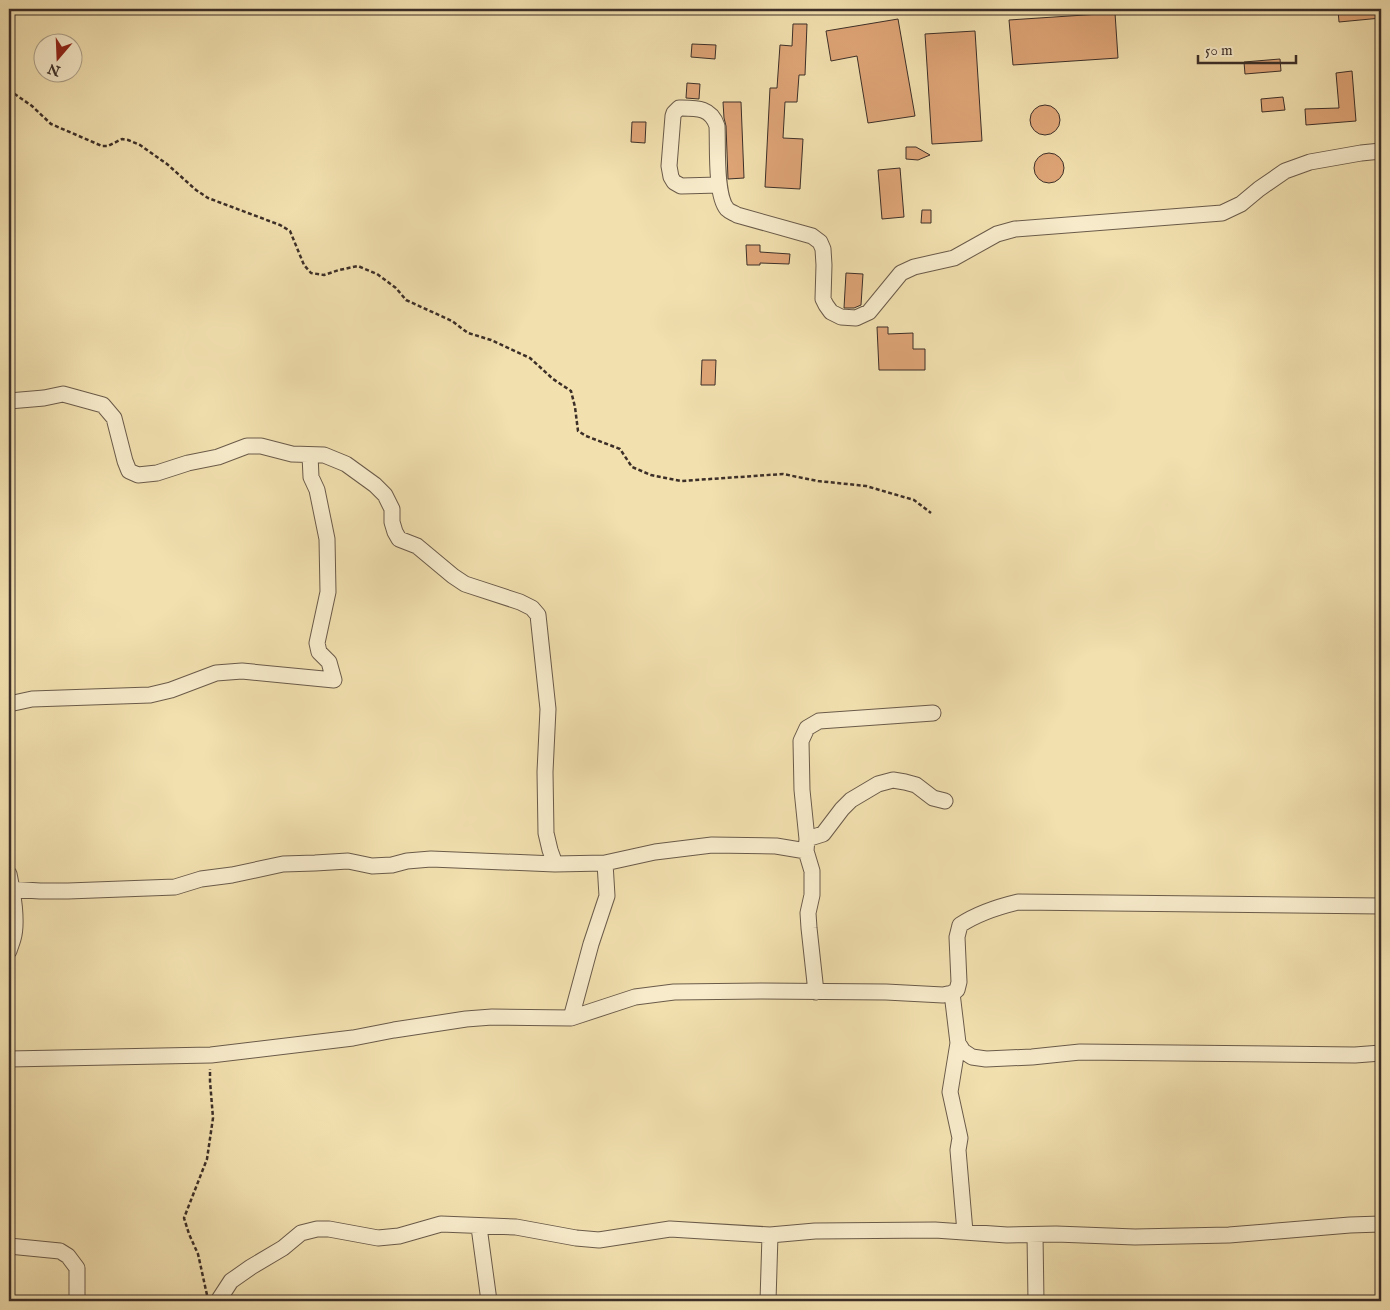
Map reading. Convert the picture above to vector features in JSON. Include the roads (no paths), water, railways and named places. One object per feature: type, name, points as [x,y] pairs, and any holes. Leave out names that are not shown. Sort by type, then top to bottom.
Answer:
[{"type":"street","points":[[719,185],[681,186],[671,178],[669,166],[673,116],[679,108],[703,110],[710,113],[715,119],[717,126],[719,185],[728,210],[737,215],[812,236],[820,242],[823,249],[824,265],[823,299],[831,312],[841,317],[856,318],[869,312],[901,273],[914,267],[954,258],[997,234],[1015,229],[1222,213],[1241,204],[1285,171],[1310,162],[1381,151]]},
{"type":"street","points":[[9,401],[44,398],[63,394],[103,405],[114,418],[129,471],[138,475],[218,457],[247,446],[261,446],[292,454],[324,455],[346,464],[385,495],[392,509],[392,522],[399,539],[417,546],[465,584],[520,602],[532,608],[538,615],[548,708],[545,772],[546,833],[555,864]]},
{"type":"street","points":[[9,704],[32,699],[150,695],[171,690],[216,673],[242,671],[334,680],[329,662],[319,652],[317,644],[328,592],[327,539],[317,490],[311,476],[310,454]]},
{"type":"street","points":[[816,992],[808,913],[812,895],[812,871],[807,845],[802,790],[801,741],[807,728],[818,721],[933,713]]},
{"type":"street","points":[[11,889],[68,891],[175,887],[201,879],[232,875],[283,864],[348,861],[372,866],[431,859],[555,864],[605,863],[655,852],[712,845],[807,845],[823,834],[851,800],[878,784],[892,780],[905,782],[916,785],[933,798],[946,801]]},
{"type":"street","points":[[571,1018],[591,944],[607,896],[605,863]]},
{"type":"street","points":[[9,874],[15,927],[14,938],[9,951]]},
{"type":"street","points":[[9,1059],[211,1055],[353,1038],[466,1019],[492,1017],[571,1018],[635,997],[674,992],[886,992],[952,994],[957,990],[959,982],[956,936],[960,926],[967,920],[993,908],[1018,902],[1381,906]]},
{"type":"street","points":[[952,994],[958,1043],[950,1092],[960,1138],[958,1150],[965,1232]]},
{"type":"street","points":[[958,1043],[963,1052],[972,1057],[986,1059],[1080,1052],[1345,1055],[1381,1053]]},
{"type":"street","points":[[218,1301],[231,1281],[284,1248],[301,1233],[317,1229],[329,1229],[378,1238],[399,1236],[441,1224],[516,1227],[576,1238],[599,1240],[670,1229],[770,1235],[815,1231],[935,1230],[1007,1236],[1035,1234],[1135,1237],[1229,1235],[1381,1224]]},
{"type":"street","points":[[479,1226],[489,1301]]},
{"type":"street","points":[[1035,1234],[1036,1301]]},
{"type":"street","points":[[768,1301],[770,1235]]},
{"type":"street","points":[[9,1246],[60,1251],[68,1256],[77,1268],[77,1301]]}]
